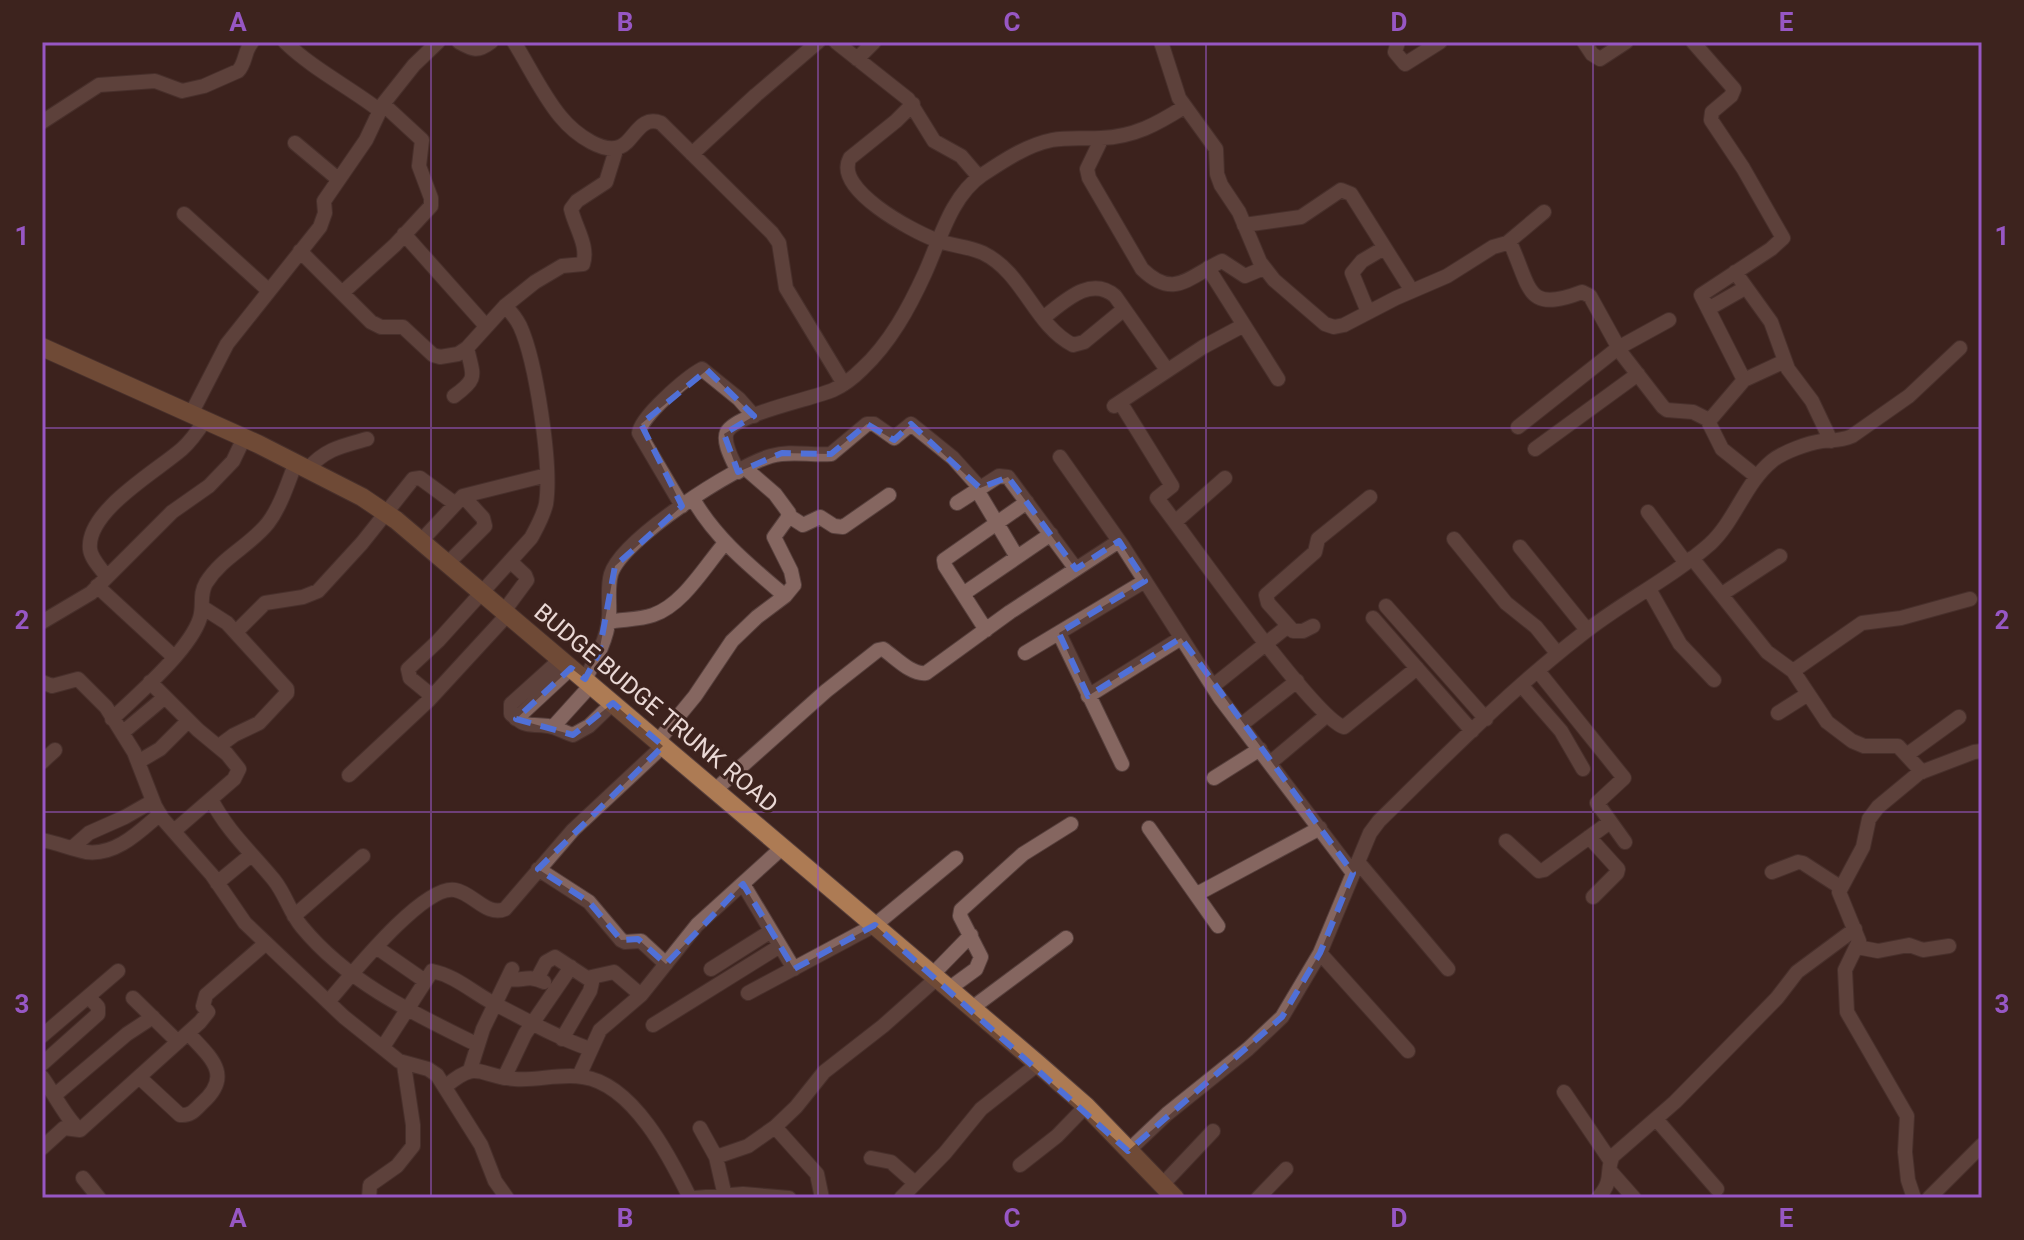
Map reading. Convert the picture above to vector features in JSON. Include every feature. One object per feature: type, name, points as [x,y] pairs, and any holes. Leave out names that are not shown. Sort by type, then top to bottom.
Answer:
[{"type":"main road","name":"BUDGE BUDGE TRUNK ROAD","points":[[42,347],[244,438],[386,513],[1038,1064],[1086,1106],[1169,1191]]},
{"type":"street","points":[[42,122],[99,85],[155,81],[182,91],[204,86],[238,71],[252,42]]},
{"type":"street","points":[[285,42],[311,64],[418,134],[423,145],[419,166],[431,206],[342,293]]},
{"type":"street","points":[[174,657],[102,581],[90,549],[92,536],[100,520],[138,482],[182,449],[227,344],[324,220],[324,201],[366,140],[381,107],[414,65],[438,42]]},
{"type":"street","points":[[459,42],[475,51],[482,50],[491,42]]},
{"type":"street","points":[[514,42],[559,115],[589,140],[607,150],[616,150],[647,122],[654,120],[661,123],[772,233],[779,243],[786,288],[844,384]]},
{"type":"street","points":[[692,154],[818,42]]},
{"type":"street","points":[[836,42],[913,104],[934,141],[961,156],[979,177]]},
{"type":"street","points":[[857,59],[874,42]]},
{"type":"street","points":[[1161,42],[1184,107],[1216,149],[1217,174],[1221,185],[1264,268],[1325,324],[1334,327],[1344,325],[1447,276],[1493,247],[1507,243],[1544,212]]},
{"type":"street","points":[[1398,42],[1395,52],[1405,64],[1440,42]]},
{"type":"street","points":[[1584,42],[1600,59],[1626,42]]},
{"type":"street","points":[[1693,42],[1734,89],[1731,96],[1712,112],[1711,120],[1782,233],[1781,240],[1701,295],[1744,380]]},
{"type":"street","points":[[913,104],[856,151],[845,166],[858,188],[889,216],[939,241],[984,254],[995,262],[1015,280],[1043,318],[1067,342],[1078,345],[1123,310]]},
{"type":"street","points":[[889,495],[843,527],[834,526],[820,517],[803,525],[789,516],[775,494],[742,470],[726,435],[732,426],[754,416],[844,384],[874,358],[908,308],[965,189],[979,177],[1026,148],[1049,140],[1131,135],[1184,107]]},
{"type":"street","points":[[1102,138],[1087,169],[1089,178],[1142,269],[1153,279],[1173,286],[1222,261],[1245,276],[1264,268]]},
{"type":"street","points":[[295,143],[338,179]]},
{"type":"street","points":[[300,251],[371,322],[381,327],[403,327],[433,355],[451,356],[467,348],[505,306],[554,270],[562,266],[579,266],[585,261],[581,236],[571,209],[577,201],[606,182],[616,150]]},
{"type":"street","points":[[1244,225],[1301,217],[1341,190],[1346,191],[1412,291]]},
{"type":"street","points":[[184,214],[268,290]]},
{"type":"street","points":[[404,234],[486,326]]},
{"type":"street","points":[[1507,243],[1512,247],[1533,294],[1545,301],[1587,294],[1618,348],[1667,410],[1693,412],[1709,421],[1722,449],[1757,477]]},
{"type":"street","points":[[1368,312],[1352,273],[1362,261],[1384,248]]},
{"type":"street","points":[[1208,268],[1278,379]]},
{"type":"street","points":[[1735,272],[1771,322],[1792,375],[1812,401],[1831,441]]},
{"type":"street","points":[[1043,318],[1067,300],[1095,287],[1106,289],[1167,370]]},
{"type":"street","points":[[1708,309],[1745,288]]},
{"type":"street","points":[[432,696],[410,678],[408,669],[438,641],[510,561],[539,524],[545,507],[547,475],[541,409],[524,338],[516,318],[505,306]]},
{"type":"street","points":[[1518,427],[1618,348],[1669,320]]},
{"type":"street","points":[[1244,325],[1167,370],[1117,404],[1172,486],[1157,498],[1266,643],[1326,716],[1344,727],[1417,668]]},
{"type":"street","points":[[454,396],[470,385],[473,379],[467,348]]},
{"type":"street","points":[[1128,1151],[1282,1017],[1320,953],[1370,833],[1472,731],[1557,653],[1613,610],[1689,560],[1724,529],[1757,477],[1776,458],[1812,444],[1852,436],[1909,396],[1960,348]]},
{"type":"street","points":[[1709,421],[1744,380],[1785,361]]},
{"type":"street","points":[[754,416],[702,369],[641,424],[639,433],[688,502],[711,528],[785,596]]},
{"type":"street","points":[[1535,449],[1638,374]]},
{"type":"street","points":[[553,727],[577,673],[606,635],[610,576],[615,566],[653,526],[760,460],[782,453],[831,454],[867,424],[874,424],[894,438],[911,424],[953,458],[978,489],[1017,557]]},
{"type":"street","points":[[42,622],[80,600],[172,512],[223,471],[233,461],[244,438]]},
{"type":"street","points":[[112,719],[174,657],[191,635],[200,618],[202,591],[207,581],[268,523],[302,466],[333,448],[367,439]]},
{"type":"street","points":[[1060,457],[1241,725],[1320,828],[1448,969]]},
{"type":"street","points":[[421,541],[458,500],[547,475]]},
{"type":"street","points":[[957,503],[1004,476],[1013,482],[1076,569]]},
{"type":"street","points":[[236,632],[265,603],[303,597],[318,591],[417,477],[483,518],[485,526],[448,563]]},
{"type":"street","points":[[1175,522],[1225,478]]},
{"type":"street","points":[[1313,626],[1297,633],[1268,603],[1266,595],[1315,552],[1318,539],[1370,497]]},
{"type":"street","points":[[986,630],[944,560],[1027,502]]},
{"type":"street","points":[[1648,512],[1722,594],[1767,652],[1793,671],[1827,722],[1852,741],[1871,748],[1898,746],[1922,772]]},
{"type":"street","points":[[328,1002],[409,914],[445,891],[455,890],[486,908],[500,912],[573,830],[660,743],[732,641],[792,590],[794,581],[774,537],[789,516]]},
{"type":"street","points":[[963,594],[1051,534]]},
{"type":"street","points":[[1454,539],[1506,603],[1536,627],[1557,653]]},
{"type":"street","points":[[715,790],[826,691],[878,650],[883,649],[919,674],[926,673],[1119,541]]},
{"type":"street","points":[[608,622],[652,616],[665,609],[725,543]]},
{"type":"street","points":[[1520,547],[1587,630]]},
{"type":"street","points":[[1722,594],[1780,556]]},
{"type":"street","points":[[349,775],[432,696],[506,613],[527,580],[510,561]]},
{"type":"street","points":[[1025,653],[1145,581]]},
{"type":"street","points":[[1649,589],[1680,644],[1714,680]]},
{"type":"street","points":[[1793,671],[1862,623],[1901,618],[1970,599]]},
{"type":"street","points":[[1386,606],[1486,719]]},
{"type":"street","points":[[202,607],[236,632],[284,682],[287,693],[259,723],[219,746]]},
{"type":"street","points":[[1373,618],[1472,731]]},
{"type":"street","points":[[1213,686],[1288,626]]},
{"type":"street","points":[[1059,633],[1122,764]]},
{"type":"street","points":[[1088,696],[1181,638]]},
{"type":"street","points":[[1538,671],[1624,778],[1597,803],[1625,842]]},
{"type":"street","points":[[577,673],[516,719],[528,727],[553,727],[569,735],[578,734],[613,703]]},
{"type":"street","points":[[42,682],[52,686],[78,679],[97,695],[138,762],[156,808],[198,857],[237,914],[328,1002],[404,1065],[428,1069],[437,1075],[481,1145],[495,1181],[507,1198]]},
{"type":"street","points":[[1241,725],[1297,681]]},
{"type":"street","points":[[150,682],[188,721],[219,746],[239,769],[174,831]]},
{"type":"street","points":[[1522,686],[1561,731],[1583,769]]},
{"type":"street","points":[[1778,713],[1808,694]]},
{"type":"street","points":[[122,733],[165,697]]},
{"type":"street","points":[[1270,763],[1326,716]]},
{"type":"street","points":[[1908,754],[1959,717]]},
{"type":"street","points":[[138,762],[160,749],[188,721]]},
{"type":"street","points":[[1214,778],[1260,749]]},
{"type":"street","points":[[42,762],[55,750]]},
{"type":"street","points":[[1914,1198],[1908,1180],[1905,1152],[1907,1116],[1847,1012],[1846,963],[1859,941],[1843,903],[1840,887],[1863,847],[1869,819],[1896,790],[1922,772],[1982,751]]},
{"type":"street","points":[[211,799],[231,833],[280,887],[294,916],[313,939],[352,975],[407,1010],[478,1045]]},
{"type":"street","points":[[73,847],[89,833],[125,817],[156,808]]},
{"type":"street","points":[[42,840],[91,852],[115,847],[126,842],[156,808]]},
{"type":"street","points":[[1506,841],[1539,871],[1610,822]]},
{"type":"street","points":[[940,980],[976,969],[979,963],[979,949],[960,916],[961,910],[1023,854],[1071,824]]},
{"type":"street","points":[[1149,828],[1218,926]]},
{"type":"street","points":[[1197,894],[1320,828]]},
{"type":"street","points":[[1589,837],[1618,869],[1593,897]]},
{"type":"street","points":[[579,1076],[605,1024],[641,995],[697,925],[783,847]]},
{"type":"street","points":[[217,883],[251,855]]},
{"type":"street","points":[[294,916],[363,856]]},
{"type":"street","points":[[748,993],[875,925],[956,858]]},
{"type":"street","points":[[1772,872],[1803,863],[1840,887]]},
{"type":"street","points":[[538,869],[589,902],[621,940],[641,941],[666,964]]},
{"type":"street","points":[[743,884],[794,969]]},
{"type":"street","points":[[1598,1198],[1608,1185],[1610,1166],[1777,998],[1797,972],[1855,929]]},
{"type":"street","points":[[711,969],[771,931]]},
{"type":"street","points":[[716,1157],[748,1146],[775,1127],[824,1072],[940,980],[971,935]]},
{"type":"street","points":[[972,1008],[1066,938]]},
{"type":"street","points":[[42,1148],[139,1077],[183,1038],[208,1012],[203,1006],[206,995],[266,943]]},
{"type":"street","points":[[1857,947],[1878,951],[1909,945],[1923,950],[1949,946]]},
{"type":"street","points":[[653,1025],[780,946]]},
{"type":"street","points":[[376,947],[425,981]]},
{"type":"street","points":[[1320,953],[1408,1051]]},
{"type":"street","points":[[537,979],[549,959],[555,957],[593,978]]},
{"type":"street","points":[[504,1078],[525,1034],[571,967]]},
{"type":"street","points":[[44,1029],[89,997],[118,971]]},
{"type":"street","points":[[383,1047],[432,971],[471,987],[494,1003],[562,1039],[590,1049]]},
{"type":"street","points":[[593,978],[605,972],[614,972],[641,995]]},
{"type":"street","points":[[470,1070],[494,1003],[509,974],[515,981],[528,977],[537,979],[555,992]]},
{"type":"street","points":[[562,1039],[590,991],[593,978]]},
{"type":"street","points":[[42,1064],[98,1014],[98,1007],[89,997]]},
{"type":"street","points":[[133,998],[153,1017],[211,1058],[218,1074],[217,1088],[190,1115],[180,1115],[139,1077]]},
{"type":"street","points":[[55,1095],[127,1034],[153,1017]]},
{"type":"street","points":[[901,1198],[965,1131],[981,1109],[1038,1064]]},
{"type":"street","points":[[369,1198],[370,1185],[397,1166],[413,1146],[404,1065]]},
{"type":"street","points":[[446,1086],[470,1070],[527,1080],[579,1076],[600,1081],[630,1104],[673,1162],[692,1198],[743,1194],[789,1198]]},
{"type":"street","points":[[42,1077],[72,1127]]},
{"type":"street","points":[[1564,1092],[1634,1198]]},
{"type":"street","points":[[1020,1165],[1057,1136],[1086,1106]]},
{"type":"street","points":[[1656,1119],[1717,1189]]},
{"type":"street","points":[[775,1127],[817,1174],[822,1198]]},
{"type":"street","points":[[700,1128],[716,1157],[725,1196]]},
{"type":"street","points":[[1169,1191],[1213,1131]]},
{"type":"street","points":[[1929,1198],[1982,1145]]},
{"type":"street","points":[[871,1158],[891,1162],[915,1183]]},
{"type":"street","points":[[1258,1198],[1286,1169]]},
{"type":"street","points":[[83,1178],[99,1198]]},
{"type":"highlighted area","points":[[707,370],[754,416],[724,434],[738,472],[782,453],[831,454],[867,424],[894,440],[911,424],[980,488],[1008,477],[1076,569],[1119,541],[1145,581],[1059,633],[1088,696],[1181,638],[1353,873],[1320,953],[1282,1017],[1128,1151],[875,925],[794,969],[743,884],[666,964],[638,939],[621,940],[589,902],[538,869],[663,746],[613,703],[573,735],[516,719],[571,668],[585,679],[599,653],[615,566],[682,506],[641,424]]}]
